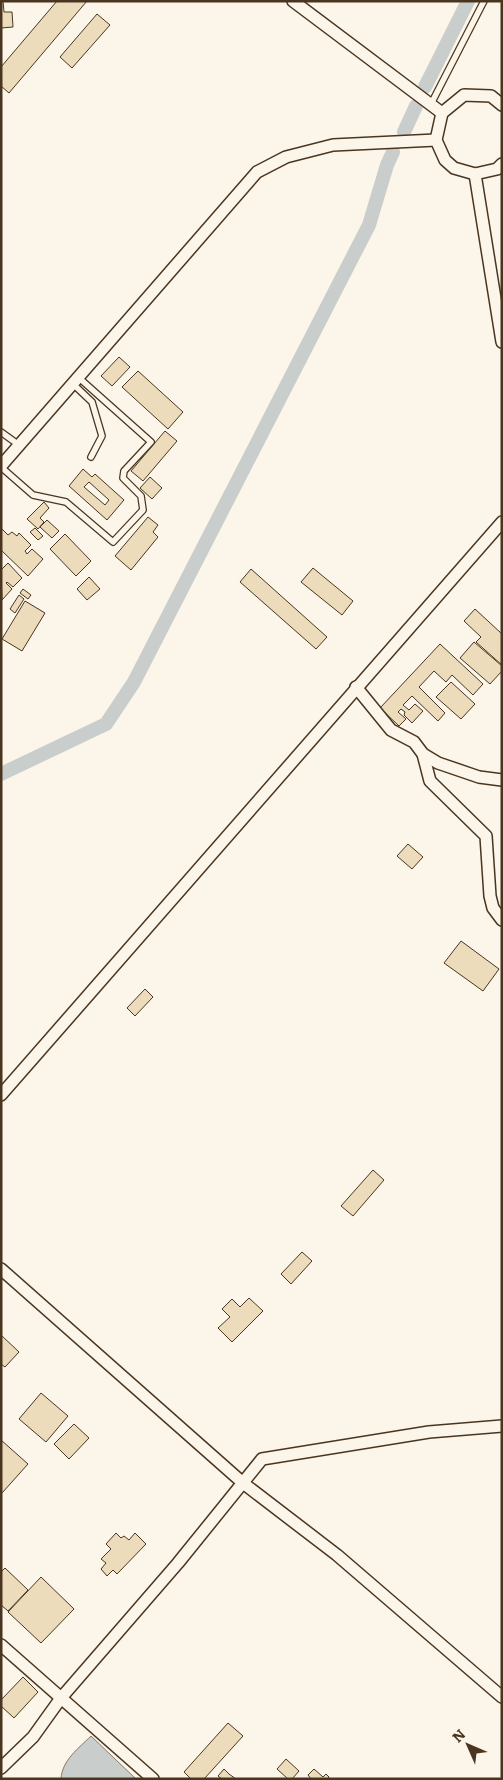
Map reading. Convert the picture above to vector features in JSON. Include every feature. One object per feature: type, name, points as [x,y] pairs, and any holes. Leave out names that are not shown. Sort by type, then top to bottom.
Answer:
[{"type":"street","points":[[293,1],[442,113]]},
{"type":"street","points":[[502,105],[491,96],[464,95],[442,113],[436,140],[445,160],[454,168],[475,174],[497,169],[502,164]]},
{"type":"street","points":[[1,466],[257,172],[286,157],[333,145],[436,140]]},
{"type":"street","points":[[475,174],[502,342]]},
{"type":"street","points":[[1,1095],[502,522]]},
{"type":"street","points":[[356,687],[391,730],[414,742],[423,754],[438,763],[478,776],[502,780]]},
{"type":"street","points":[[423,754],[430,781],[486,836],[490,896],[493,908],[502,920]]},
{"type":"street","points":[[1,1269],[242,1483],[337,1555],[502,1697]]},
{"type":"street","points":[[1,1768],[33,1737],[61,1698],[178,1563],[262,1459],[429,1432],[502,1426]]},
{"type":"street","points":[[1,1645],[153,1779]]},
{"type":"lane","points":[[431,104],[484,1]]},
{"type":"lane","points":[[75,380],[92,402],[102,436],[91,457]]},
{"type":"lane","points":[[1,466],[33,495],[66,502],[113,542],[142,510],[141,496],[124,478],[124,472],[151,442],[75,380]]},
{"type":"lane","points":[[1,432],[18,445]]},
{"type":"shaded area","points":[[91,1736],[136,1779],[61,1779],[64,1766],[68,1760]]},
{"type":"building","points":[[1,1],[3,1],[4,12],[12,12],[13,27],[1,28]]},
{"type":"building","points":[[57,1],[87,1],[9,93],[1,86],[1,67]]},
{"type":"building","points":[[97,14],[110,25],[72,68],[60,57]]},
{"type":"building","points":[[119,357],[130,367],[112,386],[101,376]]},
{"type":"building","points":[[138,371],[183,412],[168,429],[122,387]]},
{"type":"building","points":[[165,431],[177,441],[143,481],[131,471]]},
{"type":"building","points":[[83,469],[92,477],[95,474],[124,500],[107,520],[69,486]],"holes":[[[89,482],[109,500],[105,505],[84,487]]]},
{"type":"building","points":[[150,477],[162,488],[152,499],[140,488]]},
{"type":"building","points":[[44,502],[49,508],[40,518],[44,522],[38,529],[27,519]]},
{"type":"building","points":[[148,517],[158,525],[153,532],[158,537],[131,570],[115,556]]},
{"type":"building","points":[[47,520],[59,531],[52,538],[40,527]]},
{"type":"building","points":[[1,528],[8,535],[12,532],[17,536],[19,533],[31,545],[25,551],[27,554],[32,549],[43,559],[28,576],[1,550]]},
{"type":"building","points":[[35,528],[43,536],[38,540],[30,532]]},
{"type":"building","points":[[65,534],[91,561],[76,576],[50,549]]},
{"type":"building","points":[[8,563],[22,578],[13,587],[6,583],[12,589],[2,600],[1,570]]},
{"type":"building","points":[[313,568],[353,601],[342,615],[301,582]]},
{"type":"building","points":[[251,569],[327,637],[316,649],[240,582]]},
{"type":"building","points":[[89,577],[100,589],[87,600],[77,589]]},
{"type":"building","points":[[23,589],[31,595],[28,599],[20,593]]},
{"type":"building","points":[[19,595],[24,599],[15,613],[10,609]]},
{"type":"building","points":[[25,601],[45,613],[22,651],[2,639]]},
{"type":"building","points":[[475,609],[502,634],[502,665],[476,642],[481,637],[464,621]]},
{"type":"building","points":[[474,642],[502,666],[502,671],[490,684],[460,658]]},
{"type":"building","points":[[440,644],[483,684],[473,695],[452,675],[446,682],[434,671],[419,687],[445,713],[438,721],[412,696],[403,705],[409,710],[415,704],[423,711],[412,723],[401,709],[398,712],[406,719],[399,726],[380,708]]},
{"type":"building","points":[[451,682],[475,704],[461,719],[436,697]]},
{"type":"building","points":[[408,844],[423,857],[412,869],[397,856]]},
{"type":"building","points":[[461,941],[499,969],[483,991],[444,963]]},
{"type":"building","points":[[145,989],[153,997],[135,1016],[127,1008]]},
{"type":"building","points":[[373,1170],[384,1180],[353,1216],[341,1206]]},
{"type":"building","points":[[302,1252],[312,1261],[291,1284],[281,1274]]},
{"type":"building","points":[[249,1298],[263,1311],[232,1342],[218,1328],[230,1317],[222,1309],[232,1299],[240,1307]]},
{"type":"building","points":[[1,1335],[19,1352],[5,1367],[1,1364]]},
{"type":"building","points":[[41,1393],[68,1416],[46,1442],[19,1419]]},
{"type":"building","points":[[74,1424],[89,1438],[69,1459],[54,1444]]},
{"type":"building","points":[[1,1440],[28,1464],[2,1493],[1,1492]]},
{"type":"building","points":[[116,1533],[121,1538],[124,1536],[129,1540],[135,1533],[146,1544],[117,1574],[113,1570],[107,1576],[101,1569],[106,1563],[101,1559],[111,1549],[106,1544]]},
{"type":"building","points":[[5,1568],[28,1590],[8,1611],[1,1605],[1,1572]]},
{"type":"building","points":[[41,1577],[74,1609],[41,1643],[8,1612]]},
{"type":"building","points":[[23,1677],[38,1692],[14,1718],[1,1706],[1,1700]]},
{"type":"building","points":[[228,1723],[243,1736],[204,1779],[191,1779],[184,1772]]},
{"type":"building","points":[[286,1759],[299,1771],[292,1779],[288,1779],[277,1769]]},
{"type":"building","points":[[224,1769],[236,1779],[222,1779],[218,1776]]},
{"type":"building","points":[[314,1769],[323,1777],[326,1774],[329,1777],[328,1779],[311,1779],[308,1775]]},
{"type":"waterway","points":[[425,87],[468,1]]},
{"type":"waterway","points":[[404,132],[416,106]]},
{"type":"waterway","points":[[1,774],[106,724],[134,682],[369,225],[387,165],[393,152]]}]
